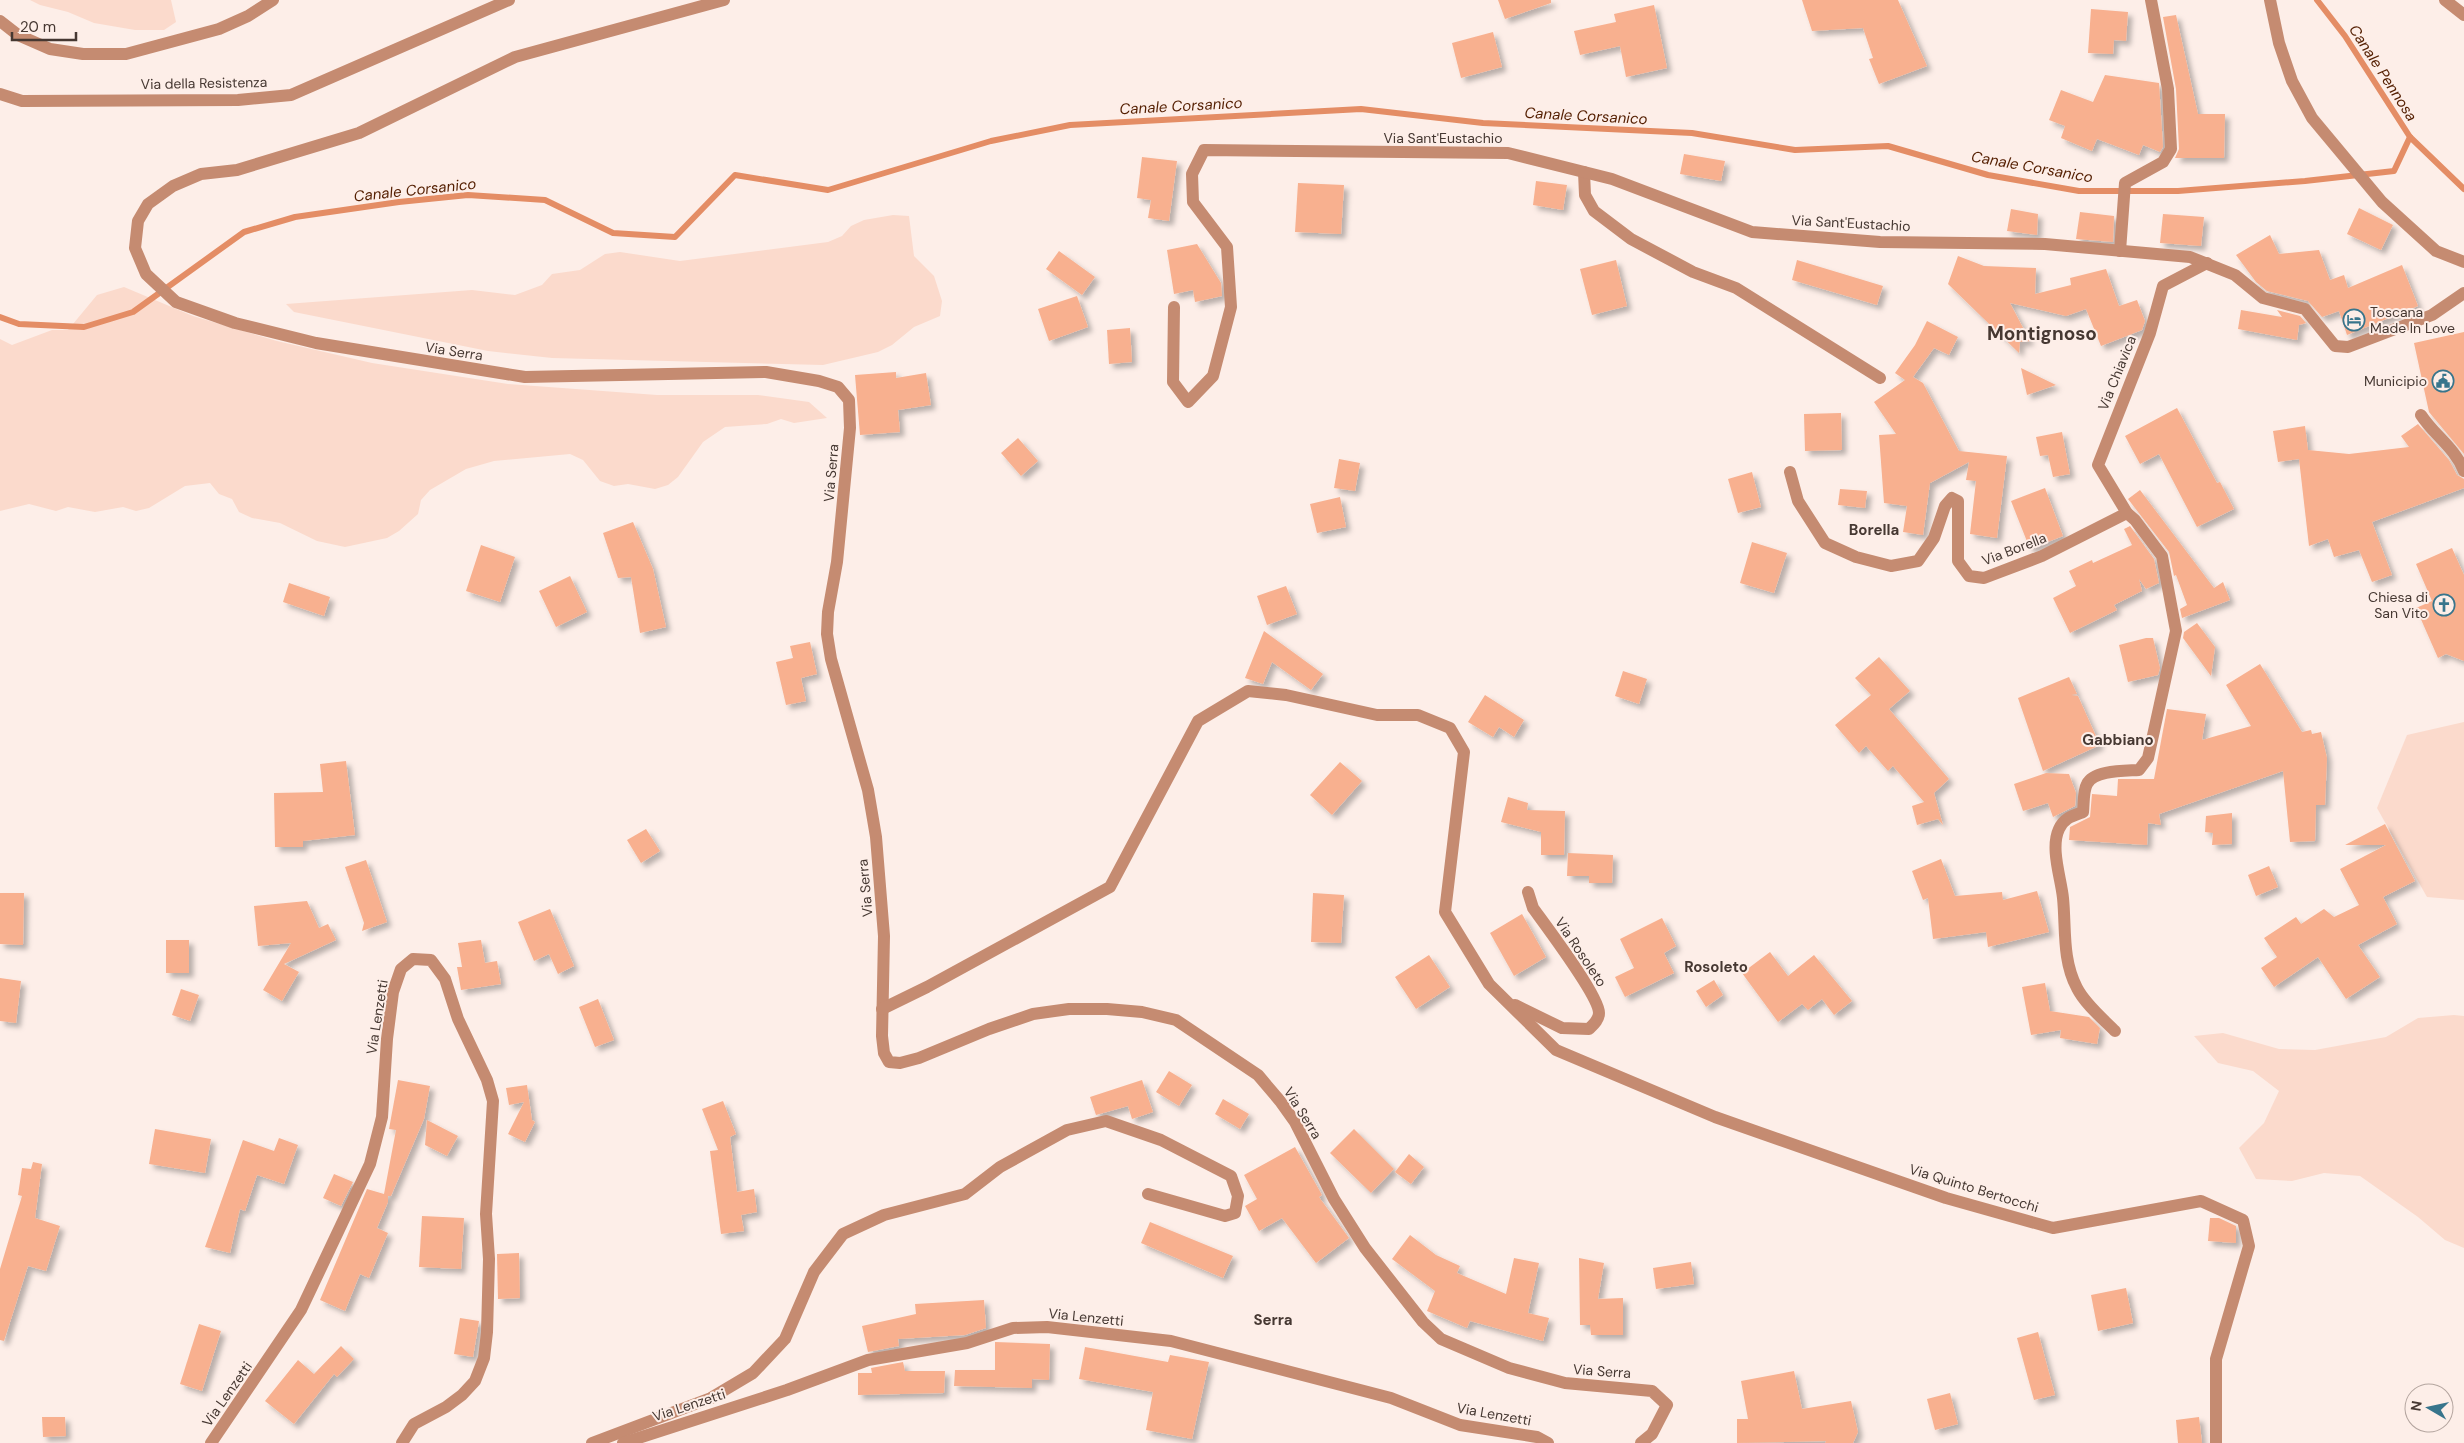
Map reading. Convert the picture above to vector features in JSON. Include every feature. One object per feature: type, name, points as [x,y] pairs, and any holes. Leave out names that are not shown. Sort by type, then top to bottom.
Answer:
[{"type":"street","points":[[0,21],[18,35],[50,49],[83,54],[126,54],[219,29],[248,16],[273,0]]},
{"type":"street","name":"Via della Resistenza","points":[[0,94],[22,101],[238,100],[291,95],[509,0]]},
{"type":"street","name":"Via Serra","points":[[724,0],[515,57],[359,133],[237,170],[201,174],[173,186],[148,204],[138,221],[135,248],[146,274],[176,302],[235,323],[316,343],[516,375],[603,376],[766,372],[819,380],[838,387],[849,400],[850,428],[840,535],[833,594],[828,612],[827,634],[831,659],[868,790],[876,837],[884,936],[882,1009],[884,1053],[889,1062],[900,1063],[1033,1014],[1069,1009],[1107,1009],[1142,1012],[1176,1020],[1258,1075],[1280,1100],[1295,1122],[1334,1199],[1364,1248],[1423,1322],[1441,1339],[1509,1368],[1565,1383],[1652,1391],[1667,1405],[1652,1434],[1641,1443]]},
{"type":"street","points":[[2120,251],[2125,183],[2163,162],[2171,149],[2168,89],[2151,0]]},
{"type":"street","points":[[2445,0],[2464,15]]},
{"type":"street","points":[[2271,1],[2279,43],[2292,81],[2312,118],[2354,167],[2365,184],[2382,202],[2436,250],[2464,262]]},
{"type":"street","name":"Via Sant'Eustachio","points":[[1174,308],[1172,382],[1188,402],[1213,376],[1231,307],[1227,246],[1193,202],[1192,174],[1204,150],[1508,153],[1612,179],[1752,232],[1880,242],[2045,244],[2190,257],[2235,275],[2263,298],[2305,309],[2335,346],[2348,347],[2432,315],[2464,293]]},
{"type":"street","points":[[1584,172],[1585,195],[1594,211],[1631,239],[1693,272],[1736,288],[1880,378]]},
{"type":"street","name":"Via Chiavica","points":[[2127,513],[2098,465],[2150,333],[2163,286],[2207,263]]},
{"type":"street","points":[[2421,415],[2431,431],[2459,459],[2464,471]]},
{"type":"street","name":"Via Borella","points":[[1790,472],[1798,501],[1825,543],[1856,557],[1892,566],[1918,561],[1934,538],[1945,506],[1952,498],[1958,501],[1958,561],[1970,576],[1984,578],[2042,556],[2127,513]]},
{"type":"street","points":[[2115,1032],[2078,990],[2070,973],[2064,937],[2063,898],[2056,847],[2058,831],[2066,818],[2083,812],[2086,785],[2091,779],[2101,775],[2139,770],[2148,758],[2159,714],[2176,631],[2162,556],[2135,520],[2127,513]]},
{"type":"street","points":[[882,1009],[1110,887],[1198,721],[1248,691],[1286,695],[1376,715],[1418,715],[1450,728],[1464,752],[1445,912],[1489,984],[1506,1001]]},
{"type":"street","name":"Via Rosoleto","points":[[1506,1001],[1562,1028],[1589,1029],[1596,1023],[1599,1013],[1592,993],[1533,908],[1528,892]]},
{"type":"street","name":"Via Lenzetti","points":[[211,1443],[301,1310],[370,1164],[382,1117],[387,1039],[394,992],[401,969],[413,959],[432,960],[445,979],[458,1019],[487,1080],[492,1101],[486,1214],[489,1259],[487,1332],[484,1358],[475,1381],[462,1395],[446,1407],[414,1424],[402,1443]]},
{"type":"street","name":"Via Quinto Bertocchi","points":[[1506,1001],[1556,1050],[1716,1117],[1946,1198],[2053,1228],[2201,1201],[2243,1220],[2248,1246],[2216,1359],[2216,1443]]},
{"type":"street","points":[[592,1443],[711,1398],[754,1373],[786,1339],[814,1272],[844,1234],[884,1215],[965,1194],[1000,1167],[1067,1130],[1106,1122],[1161,1140],[1231,1176],[1238,1196],[1235,1213],[1224,1216],[1148,1194]]},
{"type":"street","name":"Via Lenzetti","points":[[623,1443],[787,1390],[868,1360],[967,1343],[1013,1328],[1046,1327],[1171,1341],[1391,1398],[1460,1425],[1537,1437],[1548,1443]]},
{"type":"shaded area","points":[[30,0],[171,0],[176,22],[164,30],[135,30],[94,23],[68,12],[40,5]]},
{"type":"shaded area","points":[[893,215],[909,216],[914,256],[934,276],[942,301],[940,316],[914,327],[892,345],[878,352],[823,365],[552,358],[488,351],[294,312],[286,304],[472,290],[515,295],[542,285],[552,274],[580,270],[605,254],[620,252],[680,261],[828,242],[842,236],[851,226],[864,220]]},
{"type":"shaded area","points":[[124,287],[193,316],[277,341],[372,363],[508,384],[657,395],[758,395],[809,402],[827,418],[794,423],[781,419],[767,424],[725,427],[703,442],[678,477],[668,485],[655,489],[628,484],[614,486],[600,481],[583,460],[570,454],[494,461],[466,469],[430,490],[421,500],[418,514],[399,531],[387,538],[345,547],[317,541],[280,523],[252,518],[239,512],[232,499],[219,494],[210,483],[185,486],[149,508],[136,511],[123,507],[95,512],[68,507],[56,511],[29,504],[0,511],[0,339],[12,345],[52,330],[68,330],[97,295]]},
{"type":"shaded area","points":[[2464,722],[2464,900],[2427,897],[2377,808],[2407,735]]},
{"type":"shaded area","points":[[2464,1016],[2464,1248],[2445,1240],[2418,1217],[2360,1176],[2324,1173],[2292,1181],[2256,1179],[2239,1148],[2264,1123],[2279,1091],[2253,1071],[2218,1063],[2194,1036],[2223,1033],[2279,1049],[2315,1050],[2386,1037],[2418,1018]]},
{"type":"building","points":[[1498,0],[1551,0],[1551,3],[1505,19]]},
{"type":"building","points":[[1802,0],[1898,0],[1927,66],[1879,84],[1869,59],[1873,58],[1863,28],[1812,31]]},
{"type":"building","points":[[1654,5],[1667,68],[1626,77],[1620,46],[1580,55],[1574,31],[1616,22],[1614,14]]},
{"type":"building","points":[[2091,9],[2128,12],[2126,41],[2114,40],[2113,54],[2088,53]]},
{"type":"building","points":[[2176,15],[2198,114],[2225,114],[2224,158],[2175,158],[2179,149],[2176,89],[2163,17]]},
{"type":"building","points":[[1493,32],[1502,67],[1461,78],[1452,43]]},
{"type":"building","points":[[2105,75],[2159,83],[2163,147],[2160,152],[2143,145],[2139,155],[2097,139],[2092,151],[2061,138],[2065,126],[2049,120],[2061,90],[2093,102]]},
{"type":"building","points":[[1684,154],[1725,161],[1721,181],[1680,174]]},
{"type":"building","points":[[1142,157],[1177,161],[1169,221],[1148,218],[1151,200],[1137,198]]},
{"type":"building","points":[[1536,181],[1567,185],[1563,210],[1533,205]]},
{"type":"building","points":[[1298,183],[1344,185],[1341,234],[1295,232]]},
{"type":"building","points":[[2359,208],[2393,225],[2381,250],[2347,234]]},
{"type":"building","points":[[2011,209],[2038,214],[2037,235],[2007,231]]},
{"type":"building","points":[[2080,212],[2114,216],[2113,242],[2076,239]]},
{"type":"building","points":[[2163,214],[2204,217],[2201,246],[2160,243]]},
{"type":"building","points":[[2270,235],[2279,254],[2319,250],[2330,280],[2344,275],[2348,288],[2402,265],[2418,306],[2347,335],[2339,311],[2322,317],[2308,301],[2267,291],[2256,282],[2236,255]]},
{"type":"building","points":[[1197,244],[1221,283],[1222,296],[1195,302],[1193,290],[1174,294],[1167,250]]},
{"type":"building","points":[[1059,251],[1095,277],[1082,295],[1046,269]]},
{"type":"building","points":[[1958,256],[1984,266],[2036,268],[2035,294],[2071,285],[2070,278],[2106,269],[2119,306],[2137,300],[2145,321],[2142,330],[2101,346],[2086,309],[2066,316],[2010,303],[2030,341],[2020,342],[2019,353],[1948,284]]},
{"type":"building","points":[[1616,260],[1627,306],[1592,315],[1580,269]]},
{"type":"building","points":[[1797,260],[1883,286],[1877,305],[1792,280]]},
{"type":"building","points":[[1077,296],[1088,327],[1049,341],[1038,309]]},
{"type":"building","points":[[2241,310],[2282,317],[2277,310],[2300,316],[2306,323],[2299,325],[2297,340],[2238,329]]},
{"type":"building","points":[[1927,321],[1958,337],[1949,355],[1934,348],[1913,377],[1923,383],[1959,451],[2007,456],[1997,538],[1970,534],[1976,481],[1966,480],[1969,462],[1930,483],[1923,535],[1903,532],[1907,506],[1884,503],[1879,435],[1896,434],[1874,402],[1905,380],[1895,373],[1915,345]]},
{"type":"building","points":[[1130,328],[1132,362],[1109,364],[1107,330]]},
{"type":"building","name":"Municipio","points":[[2464,332],[2464,454],[2429,412],[2414,343]]},
{"type":"building","points":[[2021,368],[2056,385],[2027,395]]},
{"type":"building","points":[[896,372],[896,378],[926,373],[931,405],[898,410],[900,432],[860,435],[855,375]]},
{"type":"building","points":[[2177,408],[2217,483],[2220,482],[2234,509],[2197,527],[2159,454],[2140,464],[2125,436]]},
{"type":"building","points":[[1841,413],[1842,450],[1805,451],[1804,414]]},
{"type":"building","points":[[2418,424],[2449,460],[2457,475],[2464,479],[2464,488],[2372,522],[2392,575],[2372,582],[2359,550],[2334,557],[2328,539],[2309,546],[2299,459],[2278,462],[2273,431],[2305,426],[2308,450],[2349,454],[2409,447],[2401,436]]},
{"type":"building","points":[[2062,432],[2070,474],[2053,477],[2048,455],[2040,456],[2036,437]]},
{"type":"building","points":[[1018,438],[1038,461],[1021,476],[1001,453]]},
{"type":"building","points":[[1339,459],[1360,463],[1355,491],[1334,488]]},
{"type":"building","points":[[1752,472],[1761,507],[1738,513],[1728,479]]},
{"type":"building","points":[[2045,488],[2063,536],[2030,549],[2011,501]]},
{"type":"building","points":[[1840,489],[1867,491],[1865,508],[1838,505]]},
{"type":"building","points":[[2140,490],[2214,588],[2223,582],[2230,600],[2182,618],[2180,609],[2187,605],[2176,575],[2174,576],[2169,552],[2128,499]]},
{"type":"building","points":[[1340,497],[1346,527],[1317,533],[1310,504]]},
{"type":"building","points":[[633,522],[653,569],[666,627],[640,633],[631,577],[618,578],[603,533]]},
{"type":"building","points":[[2130,526],[2154,559],[2159,583],[2146,589],[2139,579],[2142,591],[2114,605],[2117,610],[2070,633],[2053,598],[2076,586],[2069,571],[2092,560],[2093,563],[2132,545],[2124,529]]},
{"type":"building","points":[[1752,542],[1787,553],[1774,593],[1740,583]]},
{"type":"building","points":[[481,545],[515,557],[500,602],[466,591]]},
{"type":"building","name":"Chiesa di San Vito","points":[[2452,548],[2464,575],[2464,661],[2446,654],[2438,658],[2416,608],[2432,601],[2416,564]]},
{"type":"building","points":[[570,576],[587,612],[556,627],[539,591]]},
{"type":"building","points":[[289,583],[330,597],[324,616],[283,602]]},
{"type":"building","points":[[1286,586],[1297,614],[1267,625],[1257,596]]},
{"type":"building","points":[[2197,623],[2215,647],[2211,676],[2183,638],[2184,632]]},
{"type":"building","points":[[1264,631],[1323,674],[1311,690],[1272,662],[1263,684],[1245,678]]},
{"type":"building","points":[[2153,638],[2160,668],[2158,675],[2128,682],[2119,645]]},
{"type":"building","points":[[810,642],[817,674],[801,678],[806,701],[786,705],[776,662],[793,658],[790,646]]},
{"type":"building","points":[[1879,657],[1910,691],[1889,709],[1949,779],[1934,793],[1943,825],[1938,819],[1917,825],[1912,806],[1924,802],[1893,766],[1888,771],[1866,746],[1859,753],[1835,725],[1871,695],[1855,678]]},
{"type":"building","points":[[2260,664],[2302,732],[2311,730],[2312,734],[2321,732],[2327,758],[2325,805],[2316,805],[2315,841],[2290,842],[2283,771],[2159,814],[2161,825],[2148,823],[2147,845],[2069,840],[2070,827],[2090,817],[2092,794],[2117,796],[2118,779],[2154,779],[2167,709],[2206,714],[2202,740],[2251,726],[2226,685]]},
{"type":"building","points":[[1623,671],[1647,679],[1639,704],[1615,696]]},
{"type":"building","points":[[2069,677],[2077,694],[2071,695],[2078,696],[2100,745],[2043,771],[2018,698]]},
{"type":"building","points":[[1485,695],[1524,720],[1514,737],[1499,727],[1493,737],[1468,722]]},
{"type":"building","points":[[346,761],[355,835],[303,841],[303,847],[275,847],[274,793],[323,792],[320,764]]},
{"type":"building","points":[[1340,762],[1362,781],[1332,815],[1310,795]]},
{"type":"building","points":[[2046,773],[2069,774],[2076,793],[2075,806],[2053,817],[2048,803],[2023,811],[2014,784]]},
{"type":"building","points":[[1508,797],[1528,803],[1527,810],[1565,811],[1564,855],[1541,855],[1541,832],[1501,822]]},
{"type":"building","points":[[2232,813],[2232,844],[2212,845],[2213,833],[2205,832],[2206,816]]},
{"type":"building","points":[[2385,824],[2415,881],[2383,897],[2397,924],[2358,945],[2380,977],[2346,999],[2318,957],[2274,987],[2261,968],[2277,957],[2264,938],[2296,917],[2301,924],[2324,909],[2334,917],[2359,905],[2340,869],[2386,845],[2345,845]]},
{"type":"building","points":[[646,829],[660,851],[641,863],[627,840]]},
{"type":"building","points":[[1568,853],[1613,855],[1612,883],[1589,883],[1589,876],[1567,876]]},
{"type":"building","points":[[1941,859],[1955,896],[2002,892],[2003,900],[2037,891],[2049,932],[1988,947],[1986,932],[1933,939],[1928,898],[1923,900],[1912,871]]},
{"type":"building","points":[[366,860],[387,922],[362,931],[364,923],[345,867]]},
{"type":"building","points":[[2269,866],[2278,887],[2256,896],[2248,875]]},
{"type":"building","points":[[0,893],[24,893],[23,945],[0,944]]},
{"type":"building","points":[[1313,893],[1344,895],[1341,943],[1311,942]]},
{"type":"building","points":[[307,901],[319,928],[328,924],[336,940],[284,964],[299,972],[282,1001],[263,990],[291,943],[258,946],[254,906]]},
{"type":"building","points":[[550,909],[574,966],[558,974],[549,954],[534,961],[518,922]]},
{"type":"building","points":[[1522,914],[1546,957],[1514,976],[1490,933]]},
{"type":"building","points":[[1662,918],[1676,946],[1664,953],[1674,973],[1625,997],[1615,977],[1634,968],[1620,939]]},
{"type":"building","points":[[166,940],[189,940],[189,973],[166,973]]},
{"type":"building","points":[[481,940],[485,963],[497,961],[501,984],[461,990],[457,967],[462,967],[458,943]]},
{"type":"building","points":[[1770,952],[1788,976],[1814,955],[1852,1001],[1834,1015],[1822,999],[1808,1010],[1802,1004],[1778,1022],[1742,973]]},
{"type":"building","points":[[1429,955],[1450,987],[1416,1009],[1395,977]]},
{"type":"building","points":[[0,978],[21,981],[16,1023],[0,1021]]},
{"type":"building","points":[[1714,980],[1723,995],[1706,1007],[1696,991]]},
{"type":"building","points":[[2045,983],[2050,1011],[2089,1017],[2100,1028],[2097,1044],[2060,1038],[2061,1030],[2031,1035],[2022,987]]},
{"type":"building","points":[[181,989],[199,995],[190,1021],[172,1015]]},
{"type":"building","points":[[598,999],[614,1040],[595,1047],[579,1007]]},
{"type":"building","points":[[1169,1071],[1192,1085],[1179,1106],[1156,1092]]},
{"type":"building","points":[[398,1080],[430,1086],[424,1119],[391,1196],[388,1196],[388,1202],[377,1228],[388,1233],[369,1278],[360,1274],[345,1311],[320,1300],[367,1189],[384,1194],[396,1130],[389,1129]]},
{"type":"building","points":[[1142,1080],[1153,1112],[1132,1119],[1128,1106],[1096,1115],[1090,1097]]},
{"type":"building","points":[[527,1085],[532,1120],[535,1122],[525,1142],[508,1134],[524,1102],[509,1105],[506,1088]]},
{"type":"building","points":[[1223,1099],[1249,1114],[1240,1129],[1215,1114]]},
{"type":"building","points":[[723,1101],[736,1134],[730,1137],[737,1192],[754,1189],[757,1212],[741,1215],[744,1231],[721,1234],[710,1151],[718,1150],[702,1109]]},
{"type":"building","points":[[427,1120],[458,1136],[447,1156],[425,1145]]},
{"type":"building","points":[[155,1129],[211,1139],[205,1173],[149,1164]]},
{"type":"building","points":[[1354,1129],[1394,1169],[1371,1193],[1330,1153]]},
{"type":"building","points":[[279,1138],[298,1145],[284,1184],[257,1175],[245,1211],[240,1209],[230,1253],[205,1247],[243,1140],[274,1151]]},
{"type":"building","points":[[1295,1147],[1322,1195],[1319,1197],[1349,1238],[1316,1263],[1282,1218],[1259,1231],[1245,1206],[1257,1199],[1244,1175]]},
{"type":"building","points":[[1409,1154],[1424,1167],[1411,1184],[1395,1172]]},
{"type":"building","points":[[33,1162],[42,1164],[35,1218],[60,1226],[46,1271],[28,1266],[4,1341],[0,1340],[0,1269],[22,1196],[18,1195],[22,1168],[31,1169]]},
{"type":"building","points":[[334,1174],[353,1182],[341,1206],[323,1198]]},
{"type":"building","points":[[422,1216],[464,1218],[461,1269],[419,1267]]},
{"type":"building","points":[[2210,1218],[2219,1218],[2236,1226],[2236,1243],[2208,1241]]},
{"type":"building","points":[[1150,1222],[1233,1256],[1223,1278],[1141,1243]]},
{"type":"building","points":[[1410,1235],[1436,1255],[1460,1266],[1457,1273],[1506,1294],[1514,1258],[1539,1263],[1528,1313],[1549,1318],[1543,1341],[1470,1321],[1467,1328],[1427,1311],[1435,1291],[1392,1259]]},
{"type":"building","points":[[519,1253],[520,1298],[498,1299],[497,1254]]},
{"type":"building","points":[[1579,1258],[1604,1263],[1598,1299],[1623,1298],[1623,1335],[1591,1335],[1590,1325],[1580,1325]]},
{"type":"building","points":[[1691,1262],[1694,1284],[1656,1289],[1653,1268]]},
{"type":"building","points":[[2126,1288],[2133,1323],[2098,1331],[2091,1295]]},
{"type":"building","points":[[984,1300],[986,1328],[965,1335],[898,1339],[899,1346],[868,1352],[862,1326],[916,1314],[915,1304]]},
{"type":"building","points":[[460,1318],[479,1321],[473,1357],[454,1354]]},
{"type":"building","points":[[199,1324],[221,1331],[202,1391],[180,1384]]},
{"type":"building","points":[[2038,1332],[2055,1395],[2034,1400],[2017,1338]]},
{"type":"building","points":[[995,1342],[1050,1344],[1049,1380],[1032,1379],[1032,1388],[954,1386],[955,1370],[995,1370]]},
{"type":"building","points":[[341,1346],[354,1359],[337,1377],[334,1374],[294,1424],[265,1401],[298,1360],[314,1374]]},
{"type":"building","points":[[1085,1347],[1168,1362],[1170,1355],[1209,1362],[1192,1439],[1146,1430],[1153,1392],[1079,1379]]},
{"type":"building","points":[[903,1362],[905,1371],[945,1371],[944,1393],[858,1395],[858,1373],[872,1373],[871,1368]]},
{"type":"building","points":[[1794,1371],[1802,1409],[1851,1401],[1858,1432],[1853,1443],[1825,1443],[1826,1441],[1737,1443],[1737,1419],[1748,1419],[1741,1381]]},
{"type":"building","points":[[1950,1393],[1958,1424],[1935,1430],[1927,1399]]},
{"type":"building","points":[[42,1417],[65,1417],[66,1436],[43,1437]]},
{"type":"building","points":[[2199,1417],[2202,1443],[2178,1443],[2176,1420]]},
{"type":"waterway","name":"Canale Pennosa","points":[[2317,0],[2345,36],[2410,137],[2464,189]]},
{"type":"waterway","name":"Canale Corsanico","points":[[0,317],[19,324],[84,327],[133,312],[244,232],[295,217],[399,202],[468,195],[545,200],[613,233],[675,237],[735,175],[828,190],[991,141],[1070,125],[1361,109],[1483,123],[1692,133],[1795,150],[1888,146],[1988,175],[2079,191],[2178,191],[2305,181],[2394,171],[2410,137]]},
{"type":"place","name":"Toscana Made In Love","points":[[2354,320]]},
{"type":"place","name":"Municipio","points":[[2443,381]]},
{"type":"place","name":"Chiesa di San Vito","points":[[2444,605]]},
{"type":"district","name":"Montignoso","points":[[2042,333]]},
{"type":"district","name":"Borella","points":[[1874,530]]},
{"type":"district","name":"Gabbiano","points":[[2118,740]]},
{"type":"district","name":"Rosoleto","points":[[1716,967]]},
{"type":"district","name":"Serra","points":[[1273,1320]]}]
